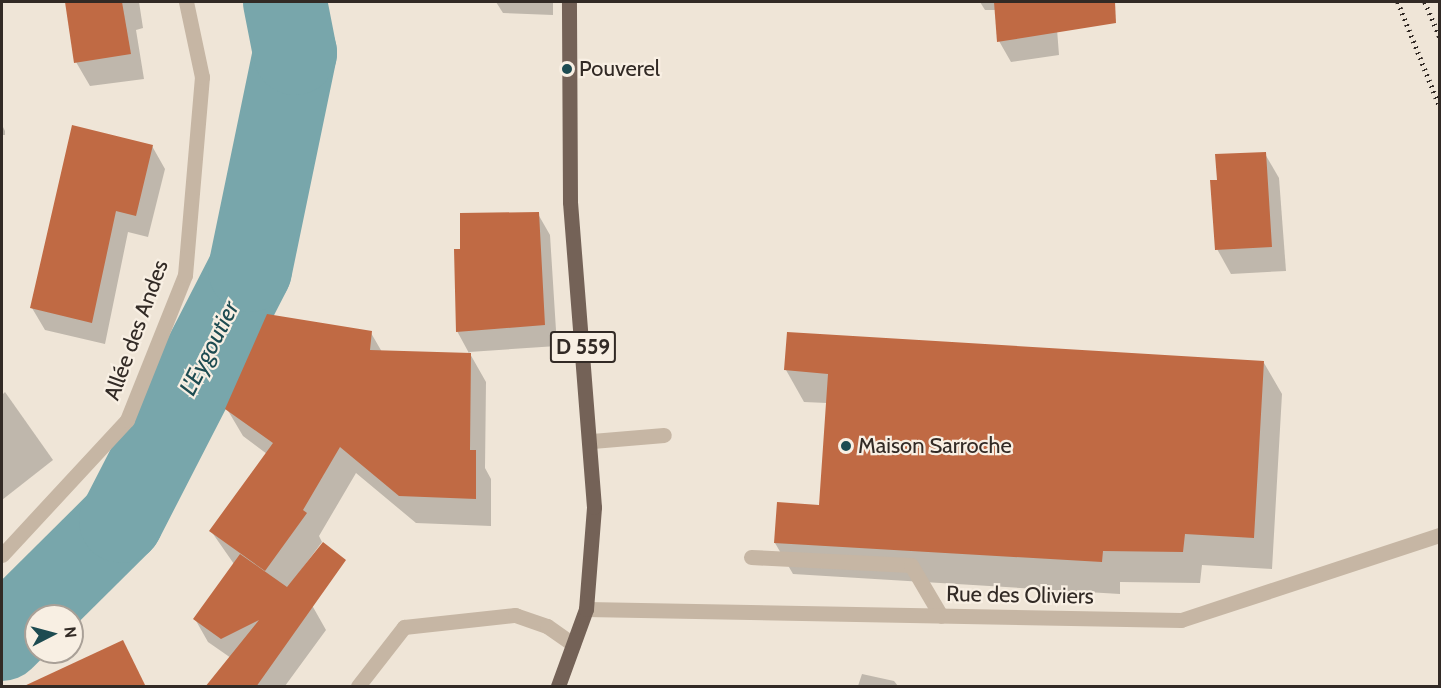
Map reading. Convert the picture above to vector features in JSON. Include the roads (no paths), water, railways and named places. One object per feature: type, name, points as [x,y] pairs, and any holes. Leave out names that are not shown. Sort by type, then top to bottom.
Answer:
[{"type":"main road","name":"D 559","points":[[558,687],[586,609],[594,507],[592,441],[570,202],[569,2]]},
{"type":"street","name":"Allée des Andes","points":[[2,555],[128,420],[185,275],[202,77],[186,2]]},
{"type":"street","points":[[592,441],[664,435]]},
{"type":"street","name":"Rue des Oliviers","points":[[586,609],[1181,620],[1440,535]]},
{"type":"street","points":[[751,557],[911,565],[941,616]]},
{"type":"street","points":[[358,687],[404,627],[516,615],[547,627],[573,644]]},
{"type":"waterway","name":"L'Eygoutier","points":[[2,639],[121,521],[250,270],[295,53],[285,2]]},
{"type":"railway","points":[[1398,2],[1440,107]]},
{"type":"railway","points":[[1425,2],[1440,38]]},
{"type":"place","name":"Pouverel","points":[[567,69]]},
{"type":"place","name":"Maison Sarroche","points":[[846,446]]}]
